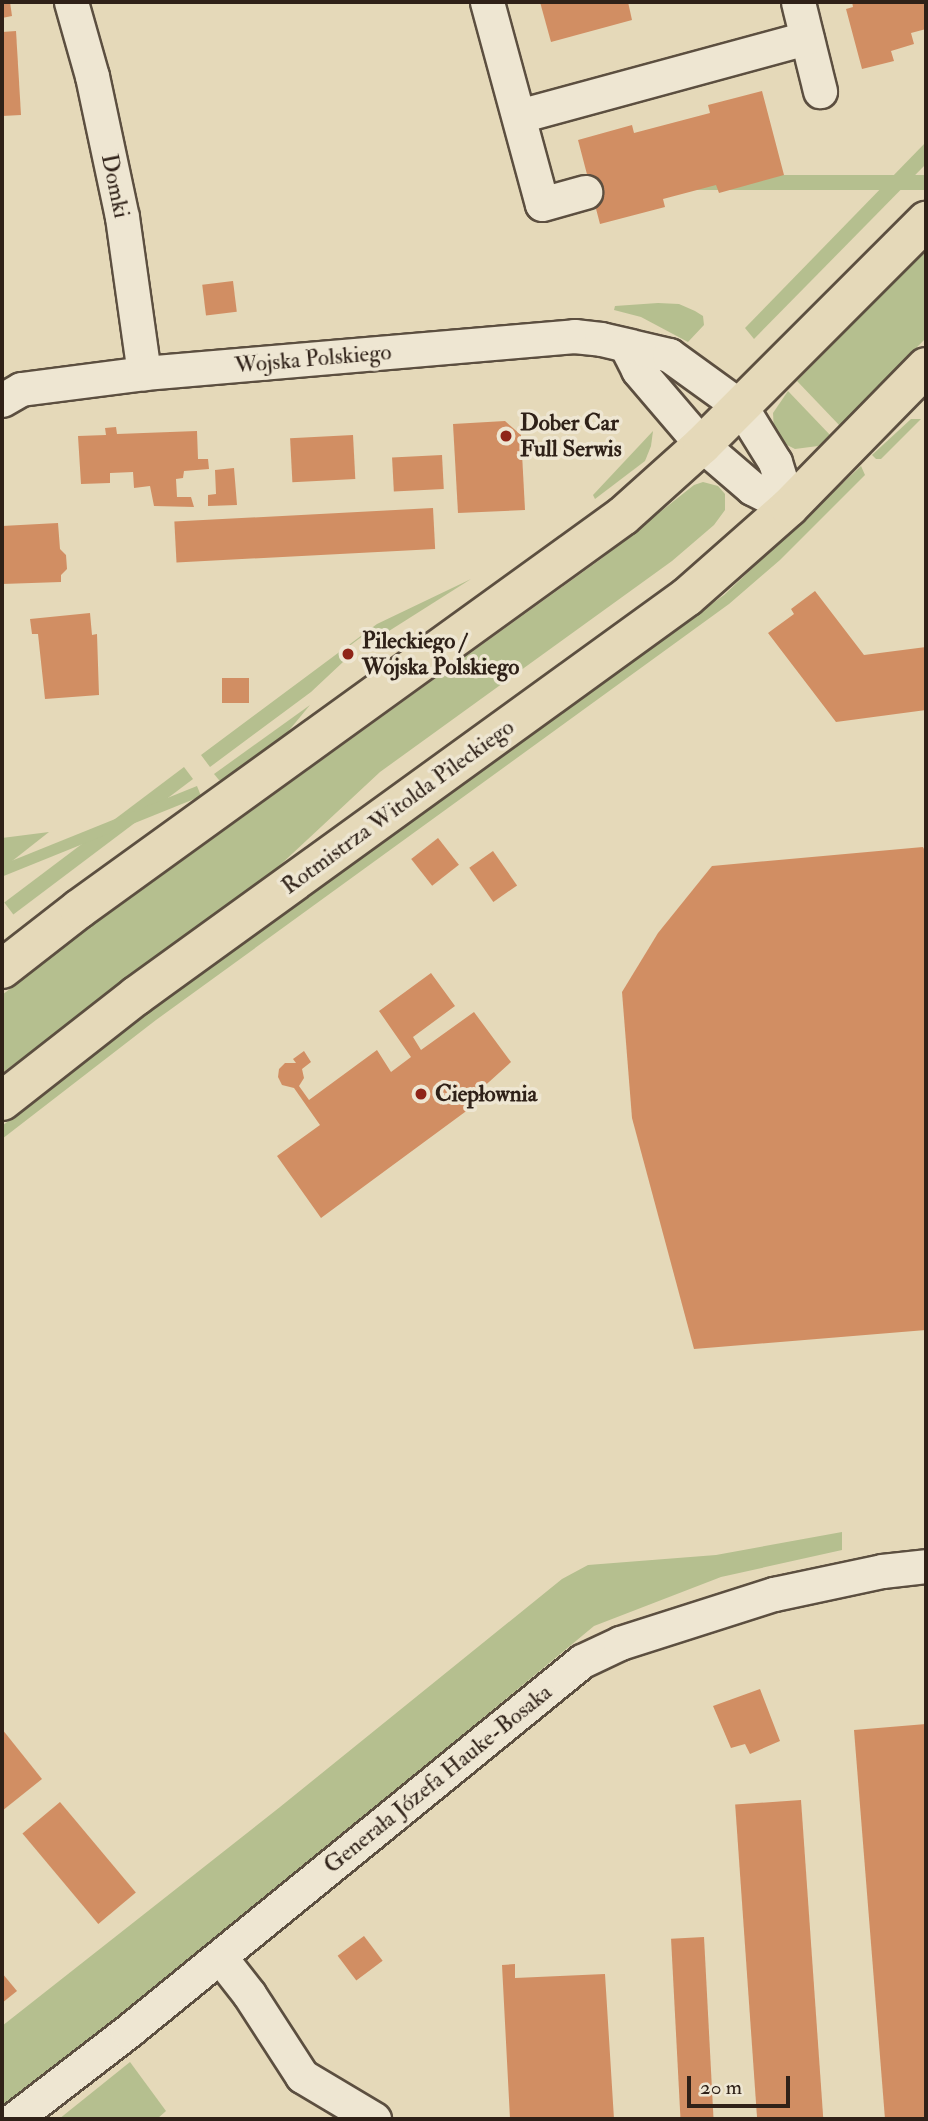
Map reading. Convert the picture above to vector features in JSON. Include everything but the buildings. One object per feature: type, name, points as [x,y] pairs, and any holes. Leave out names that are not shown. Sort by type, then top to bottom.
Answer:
[{"type":"main road","points":[[2,969],[90,901],[589,542],[659,485],[702,445],[926,221]]},
{"type":"main road","points":[[789,507],[926,368]]},
{"type":"main road","name":"Rotmistrza Witolda Pileckiego","points":[[2,1101],[136,996],[668,611],[738,554],[789,507]]},
{"type":"street","name":"Domki","points":[[71,2],[92,76],[122,217],[144,373]]},
{"type":"street","points":[[487,2],[542,204],[585,192]]},
{"type":"street","points":[[798,2],[820,91]]},
{"type":"street","points":[[519,116],[807,38]]},
{"type":"street","name":"Wojska Polskiego","points":[[2,400],[22,389],[144,373],[574,336],[669,355],[741,407],[775,462],[789,507]]},
{"type":"street","points":[[626,346],[638,370],[702,445],[752,488],[789,507]]},
{"type":"street","name":"Generała Józefa Hauke-Bosaka","points":[[13,2119],[220,1956],[582,1661],[620,1643],[774,1594],[883,1571],[926,1566]]},
{"type":"street","points":[[220,1956],[249,1994],[302,2076],[374,2119]]},
{"type":"green space","points":[[926,142],[926,164],[754,339],[745,328]]},
{"type":"green space","points":[[688,175],[926,175],[926,190],[688,190]]},
{"type":"green space","points":[[926,250],[926,338],[840,426],[797,381]]},
{"type":"green space","points":[[679,304],[695,311],[703,316],[704,325],[688,342],[641,317],[614,310],[615,306]]},
{"type":"green space","points":[[788,391],[831,436],[818,446],[795,449],[783,443],[774,431],[773,413]]},
{"type":"green space","points":[[911,419],[921,419],[881,459],[876,459],[872,455]]},
{"type":"green space","points":[[653,431],[645,461],[595,499],[593,495]]},
{"type":"green space","points":[[861,466],[865,475],[780,560],[729,604],[156,1020],[2,1139],[2,1126],[150,1011],[724,595]]},
{"type":"green space","points":[[703,482],[718,486],[725,494],[725,510],[714,525],[672,561],[380,772],[278,867],[2,1073],[2,995],[89,928],[601,559],[694,485]]},
{"type":"green space","points":[[471,579],[370,643],[364,635],[340,653],[343,662],[311,692],[210,767],[201,755],[377,624]]},
{"type":"green space","points":[[310,705],[286,734],[223,781],[214,774]]},
{"type":"green space","points":[[184,767],[193,779],[13,914],[4,902]]},
{"type":"green space","points":[[197,786],[201,796],[2,877],[2,865]]},
{"type":"green space","points":[[49,832],[2,869],[2,838]]},
{"type":"green space","points":[[842,1532],[842,1550],[721,1577],[594,1626],[217,1938],[2,2109],[2,2026],[280,1807],[562,1579],[588,1565],[716,1555]]},
{"type":"green space","points":[[130,2062],[166,2111],[157,2119],[59,2119]]},
{"type":"place","name":"Dober Car Full Serwis","points":[[506,436]]},
{"type":"place","name":"Pileckiego / Wojska Polskiego","points":[[348,654]]},
{"type":"place","name":"Ciepłownia","points":[[421,1094]]}]
